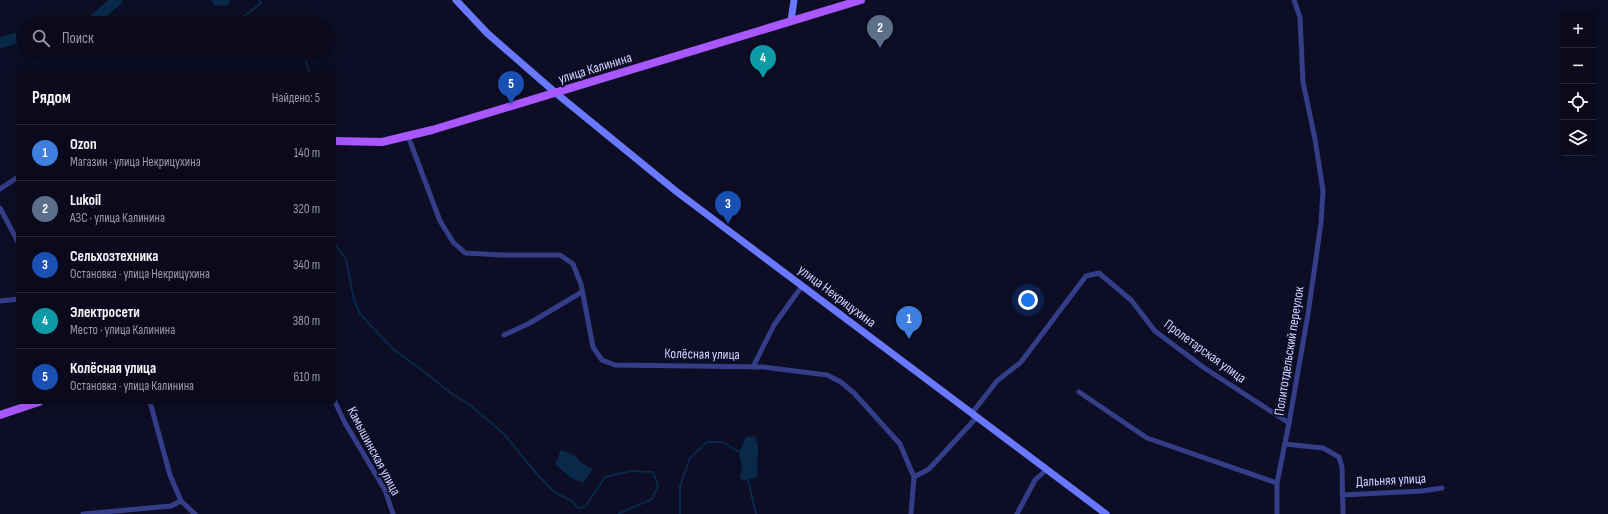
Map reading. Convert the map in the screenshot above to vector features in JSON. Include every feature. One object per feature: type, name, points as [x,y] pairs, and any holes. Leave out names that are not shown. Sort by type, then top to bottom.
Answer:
[{"type":"main road","name":"улица Калинина","points":[[336,141],[382,142],[432,130],[557,94],[861,0]]},
{"type":"main road","points":[[0,415],[33,404]]},
{"type":"street","name":"улица Некрицухина","points":[[456,0],[487,33],[557,94],[677,192],[1106,514]]},
{"type":"street","points":[[791,21],[794,0]]},
{"type":"street","name":"Политотдельский переулок","points":[[1277,514],[1277,483],[1289,423],[1318,246],[1323,191],[1315,139],[1303,82],[1300,17],[1294,0]]},
{"type":"street","name":"Колёсная улица","points":[[408,136],[440,221],[453,242],[465,253],[502,255],[560,255],[573,264],[582,292],[593,347],[602,360],[615,365],[753,367],[827,375],[842,382],[854,393],[900,444],[914,477],[911,514]]},
{"type":"street","points":[[0,190],[16,178]]},
{"type":"street","points":[[0,208],[16,238]]},
{"type":"street","name":"Пролетарская улица","points":[[974,415],[997,381],[1021,362],[1086,276],[1099,273],[1131,300],[1155,331],[1202,367],[1289,423]]},
{"type":"street","points":[[753,367],[774,325],[802,286]]},
{"type":"street","points":[[504,335],[528,324],[582,292]]},
{"type":"street","points":[[0,301],[16,299]]},
{"type":"street","points":[[1078,392],[1147,438],[1277,483]]},
{"type":"street","points":[[151,404],[170,474],[181,501],[195,514]]},
{"type":"street","name":"Камышинская улица","points":[[336,404],[345,423],[385,490],[392,514]]},
{"type":"street","points":[[914,477],[929,469],[974,415]]},
{"type":"street","points":[[1285,444],[1323,448],[1339,457],[1342,467],[1343,514]]},
{"type":"street","points":[[1017,514],[1035,480],[1046,469]]},
{"type":"street","name":"Дальняя улица","points":[[1342,495],[1422,491],[1442,488]]},
{"type":"street","points":[[83,514],[171,506],[181,501]]},
{"type":"water","points":[[755,436],[758,448],[757,477],[743,481],[740,477],[742,467],[739,452],[746,437]]},
{"type":"water","points":[[561,450],[574,455],[580,462],[593,469],[583,483],[571,478],[555,464]]},
{"type":"waterway","points":[[98,16],[117,0]]},
{"type":"waterway","points":[[217,0],[225,0]]},
{"type":"waterway","points":[[244,16],[261,3],[259,0]]},
{"type":"waterway","points":[[0,43],[16,38]]},
{"type":"waterway","points":[[305,60],[308,72]]},
{"type":"waterway","points":[[336,246],[346,259],[354,300],[360,314],[394,350],[452,394],[469,404],[504,434],[535,472],[554,492],[572,501],[578,508],[585,507],[605,477],[631,471],[653,472],[658,486],[652,499],[618,514]]},
{"type":"waterway","points":[[680,514],[680,486],[690,458],[707,442],[722,442],[739,452]]},
{"type":"waterway","points":[[748,480],[756,514]]},
{"type":"place","name":"Lukoil","points":[[880,48]]},
{"type":"place","name":"Электросети","points":[[763,78]]},
{"type":"place","name":"Колёсная улица","points":[[511,104]]},
{"type":"place","name":"Сельхозтехника","points":[[728,224]]},
{"type":"place","name":"Ozon","points":[[909,339]]}]
